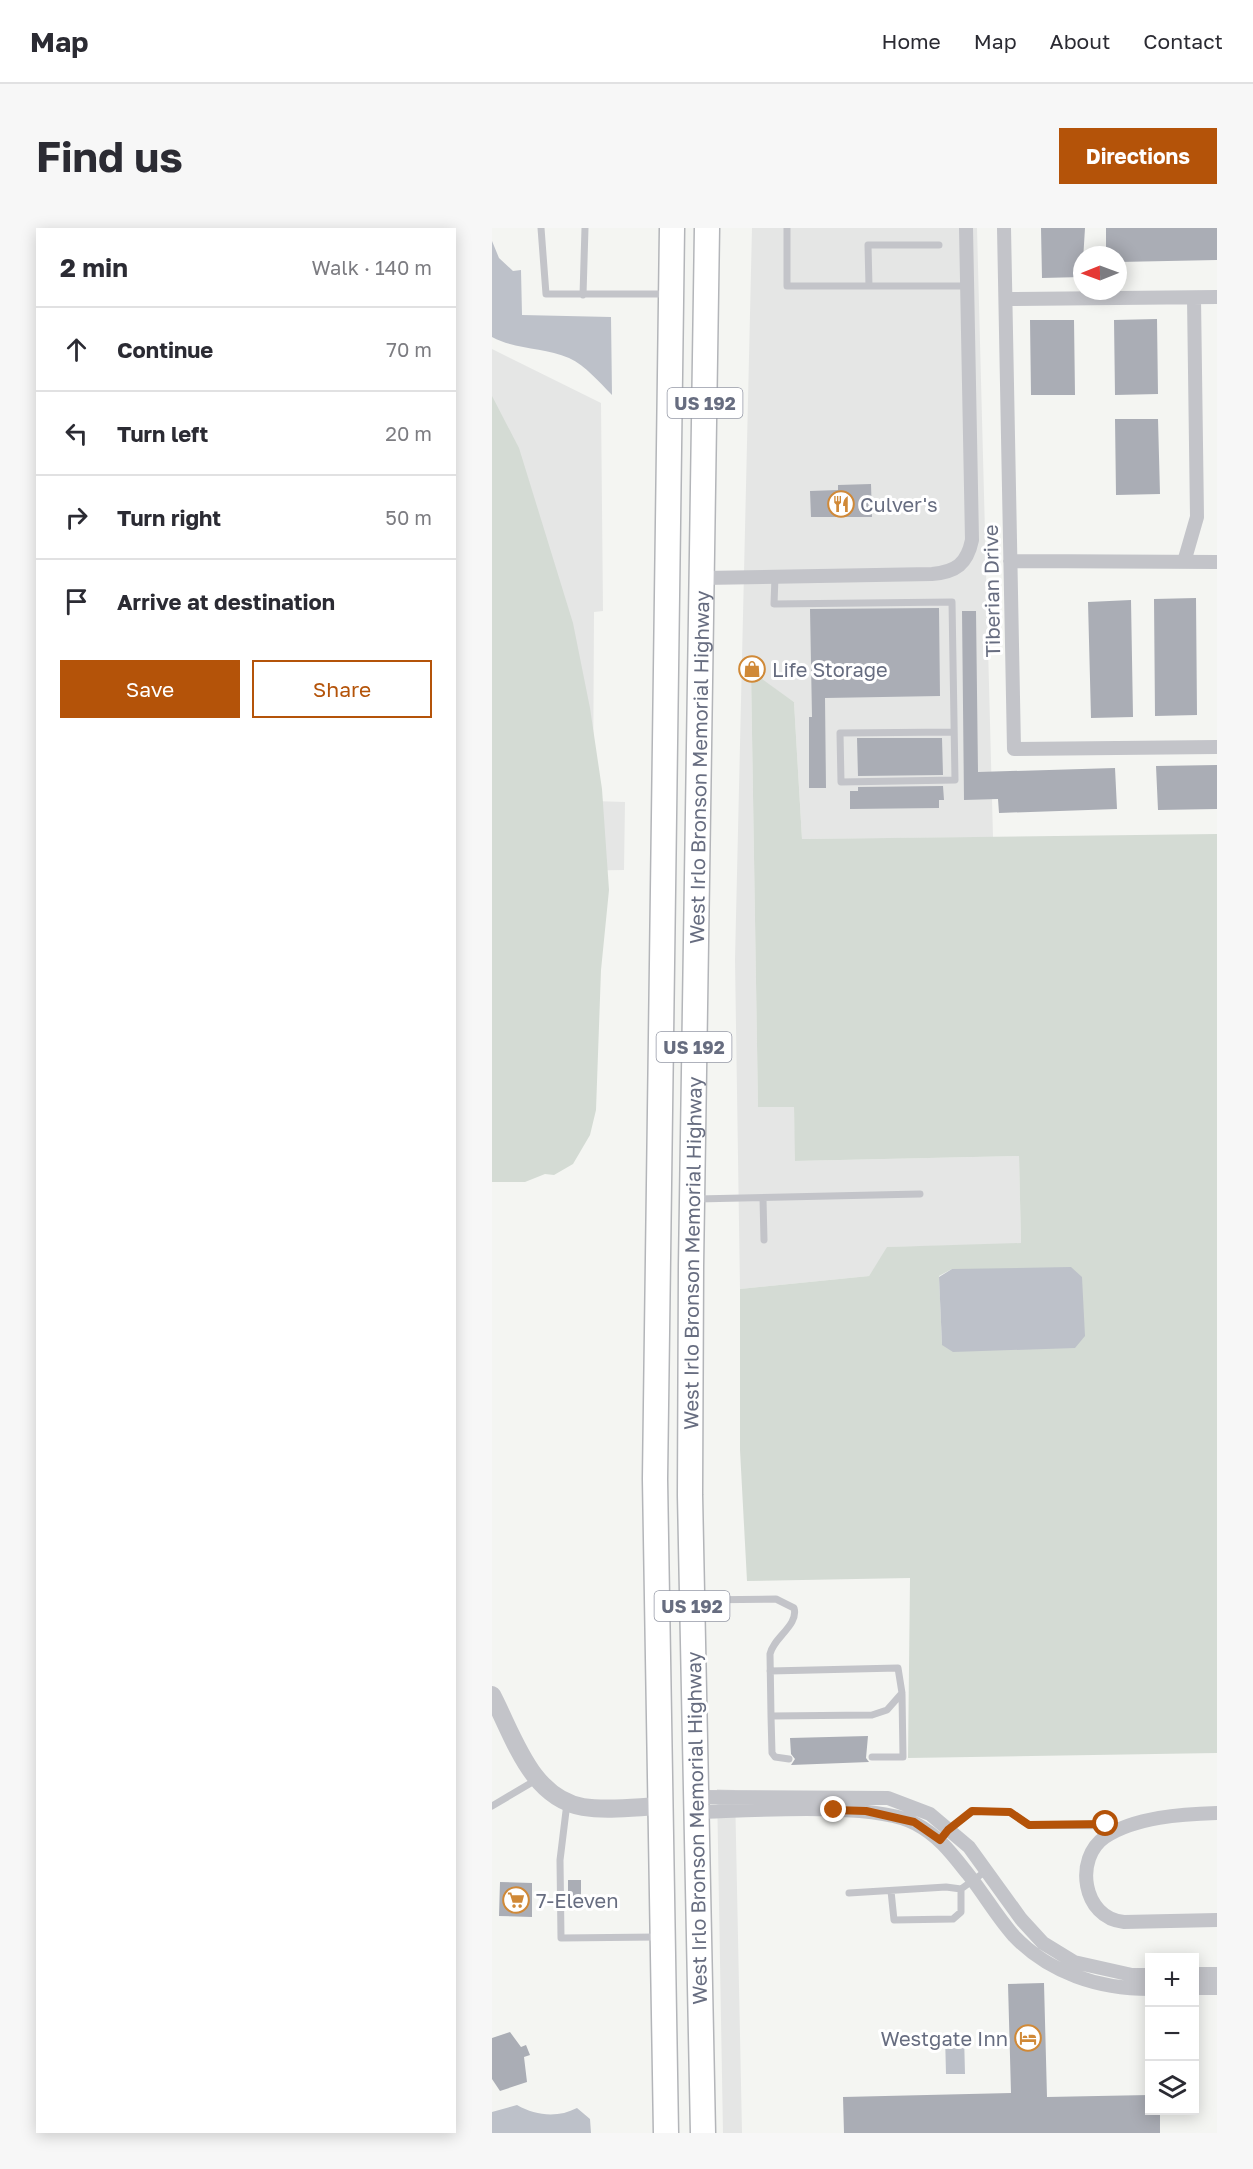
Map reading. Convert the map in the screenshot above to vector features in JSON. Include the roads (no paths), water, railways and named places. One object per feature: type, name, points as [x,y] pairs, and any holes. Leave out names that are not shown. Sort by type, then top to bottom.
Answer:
[{"type":"highway","name":"West Irlo Bronson Memorial Highway","points":[[666,2133],[655,1479],[672,228]]},
{"type":"highway","name":"West Irlo Bronson Memorial Highway","points":[[703,2133],[692,1600],[691,1268],[707,228]]},
{"type":"highway","points":[[668,524],[686,560],[703,578]]},
{"type":"highway","points":[[667,585],[680,590],[688,601],[702,643]]},
{"type":"highway","points":[[659,1118],[672,1173],[692,1199]]},
{"type":"highway","points":[[657,1200],[668,1207],[678,1223],[691,1268]]},
{"type":"highway","points":[[660,1750],[669,1781],[695,1805]]},
{"type":"highway","points":[[661,1806],[679,1825],[697,1876]]},
{"type":"street","points":[[703,578],[932,574],[951,571],[965,560],[972,540],[966,228]]},
{"type":"street","name":"Tiberian Drive","points":[[1004,228],[1014,749],[1217,747]]},
{"type":"street","points":[[1006,299],[1217,297]]},
{"type":"street","points":[[1184,562],[1197,517],[1194,298]]},
{"type":"street","points":[[1010,561],[1217,562]]},
{"type":"street","points":[[492,1695],[537,1779],[554,1797],[585,1807],[661,1806]]},
{"type":"street","points":[[695,1805],[866,1811],[914,1822],[969,1847],[1021,1919],[1043,1942],[1074,1962],[1132,1975],[1145,1975]]},
{"type":"street","points":[[1217,1813],[1175,1816],[1131,1827],[1106,1837],[1090,1856],[1087,1875],[1089,1893],[1102,1916],[1124,1922],[1217,1920]]},
{"type":"street","points":[[944,1835],[973,1880],[1013,1934],[1036,1956],[1079,1979],[1132,1989],[1145,1989]]},
{"type":"street","points":[[1199,1974],[1217,1974]]},
{"type":"street","points":[[1199,1988],[1217,1988]]},
{"type":"lane","points":[[541,228],[546,294],[672,294]]},
{"type":"lane","points":[[583,295],[585,228]]},
{"type":"lane","points":[[787,228],[787,286],[967,286]]},
{"type":"lane","points":[[869,286],[868,245],[939,245]]},
{"type":"lane","points":[[775,577],[774,604],[952,602],[955,780],[841,782],[840,733],[954,732]]},
{"type":"lane","points":[[692,1199],[920,1194]]},
{"type":"lane","points":[[763,1199],[764,1240]]},
{"type":"lane","points":[[692,1600],[776,1599],[794,1608],[793,1620],[771,1646],[770,1671],[772,1753],[775,1757],[789,1759]]},
{"type":"lane","points":[[770,1671],[898,1668],[902,1693],[903,1757],[872,1757]]},
{"type":"lane","points":[[771,1716],[872,1715],[887,1710],[902,1693]]},
{"type":"lane","points":[[492,1806],[537,1779]]},
{"type":"lane","points":[[567,1803],[560,1860],[561,1938],[661,1936]]},
{"type":"lane","points":[[944,1835],[972,1811],[1010,1812],[1029,1825],[1131,1827]]},
{"type":"lane","points":[[849,1893],[946,1887],[961,1889],[986,1871]]},
{"type":"lane","points":[[891,1891],[894,1920],[953,1919],[961,1912],[961,1889]]},
{"type":"place","name":"Culver's","points":[[841,504]]},
{"type":"place","name":"Life Storage","points":[[752,669]]},
{"type":"place","name":"7-Eleven","points":[[516,1900]]},
{"type":"place","name":"Westgate Inn","points":[[1028,2038]]}]
